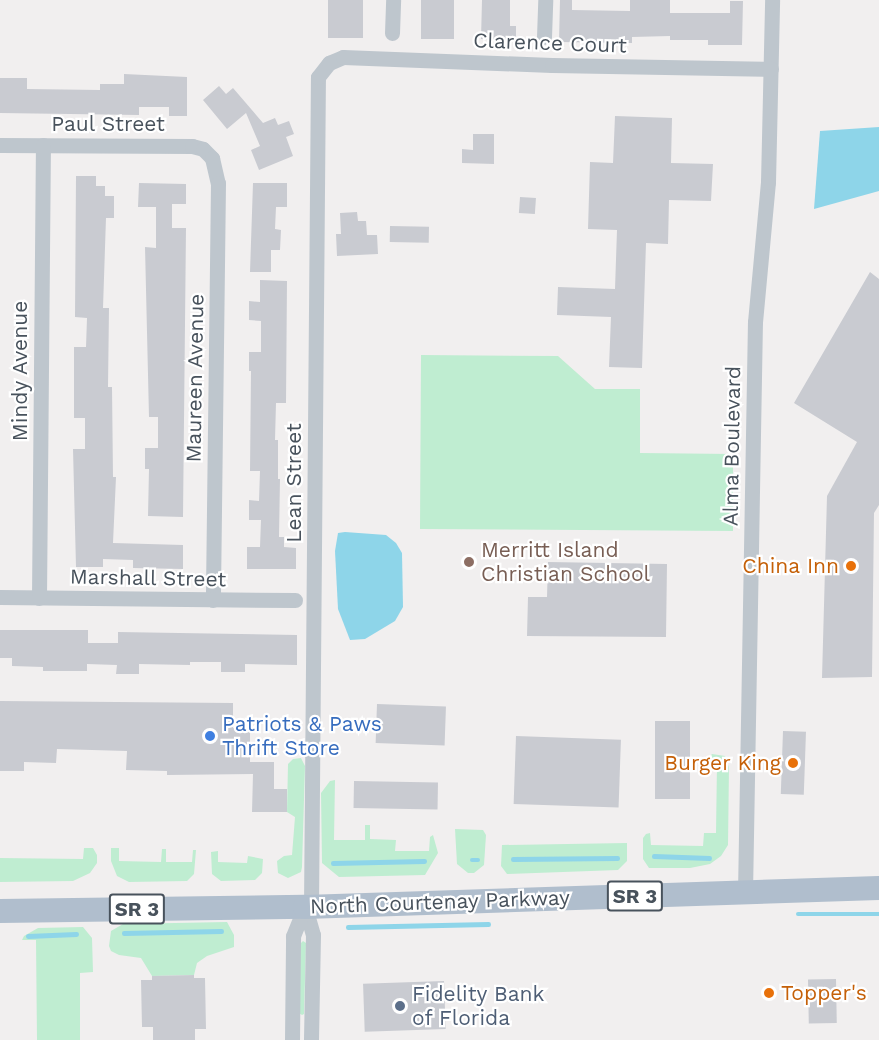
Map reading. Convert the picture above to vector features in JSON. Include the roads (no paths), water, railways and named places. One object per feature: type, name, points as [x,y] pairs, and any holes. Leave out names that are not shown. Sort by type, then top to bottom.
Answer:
[{"type":"main road","name":"North Courtenay Parkway","points":[[0,911],[308,907],[879,888]]},
{"type":"street","points":[[392,33],[393,0]]},
{"type":"street","points":[[544,37],[545,0]]},
{"type":"street","name":"Alma Boulevard","points":[[744,893],[755,322],[768,182],[772,0]]},
{"type":"street","name":"Clarence Court","points":[[329,63],[344,57],[561,65],[771,69]]},
{"type":"street","name":"Lean Street","points":[[308,907],[318,77],[329,63]]},
{"type":"street","name":"Paul Street","points":[[0,145],[192,146],[203,149],[212,158]]},
{"type":"street","name":"Mindy Avenue","points":[[39,598],[43,145]]},
{"type":"street","name":"Maureen Avenue","points":[[212,158],[218,183],[213,600]]},
{"type":"street","name":"Marshall Street","points":[[0,597],[295,600]]},
{"type":"street","points":[[292,1040],[293,936],[308,907]]},
{"type":"street","points":[[308,907],[313,935],[311,1040]]},
{"type":"water","points":[[879,127],[879,191],[814,209],[820,131]]},
{"type":"water","points":[[338,533],[386,535],[396,543],[402,553],[403,607],[395,621],[365,639],[350,640],[338,609],[335,551]]},
{"type":"waterway","points":[[654,856],[709,858]]},
{"type":"waterway","points":[[513,859],[617,858]]},
{"type":"waterway","points":[[472,860],[478,860]]},
{"type":"waterway","points":[[333,863],[424,861]]},
{"type":"waterway","points":[[798,914],[879,914]]},
{"type":"waterway","points":[[348,927],[488,924]]},
{"type":"waterway","points":[[124,933],[221,931]]},
{"type":"waterway","points":[[28,936],[76,934]]},
{"type":"place","name":"Merritt Island Christian School","points":[[469,562]]},
{"type":"place","name":"China Inn","points":[[851,566]]},
{"type":"place","name":"Patriots & Paws Thrift Store","points":[[210,736]]},
{"type":"place","name":"Burger King","points":[[793,763]]},
{"type":"place","name":"Topper's","points":[[769,993]]},
{"type":"place","name":"Fidelity Bank of Florida","points":[[400,1006]]}]
